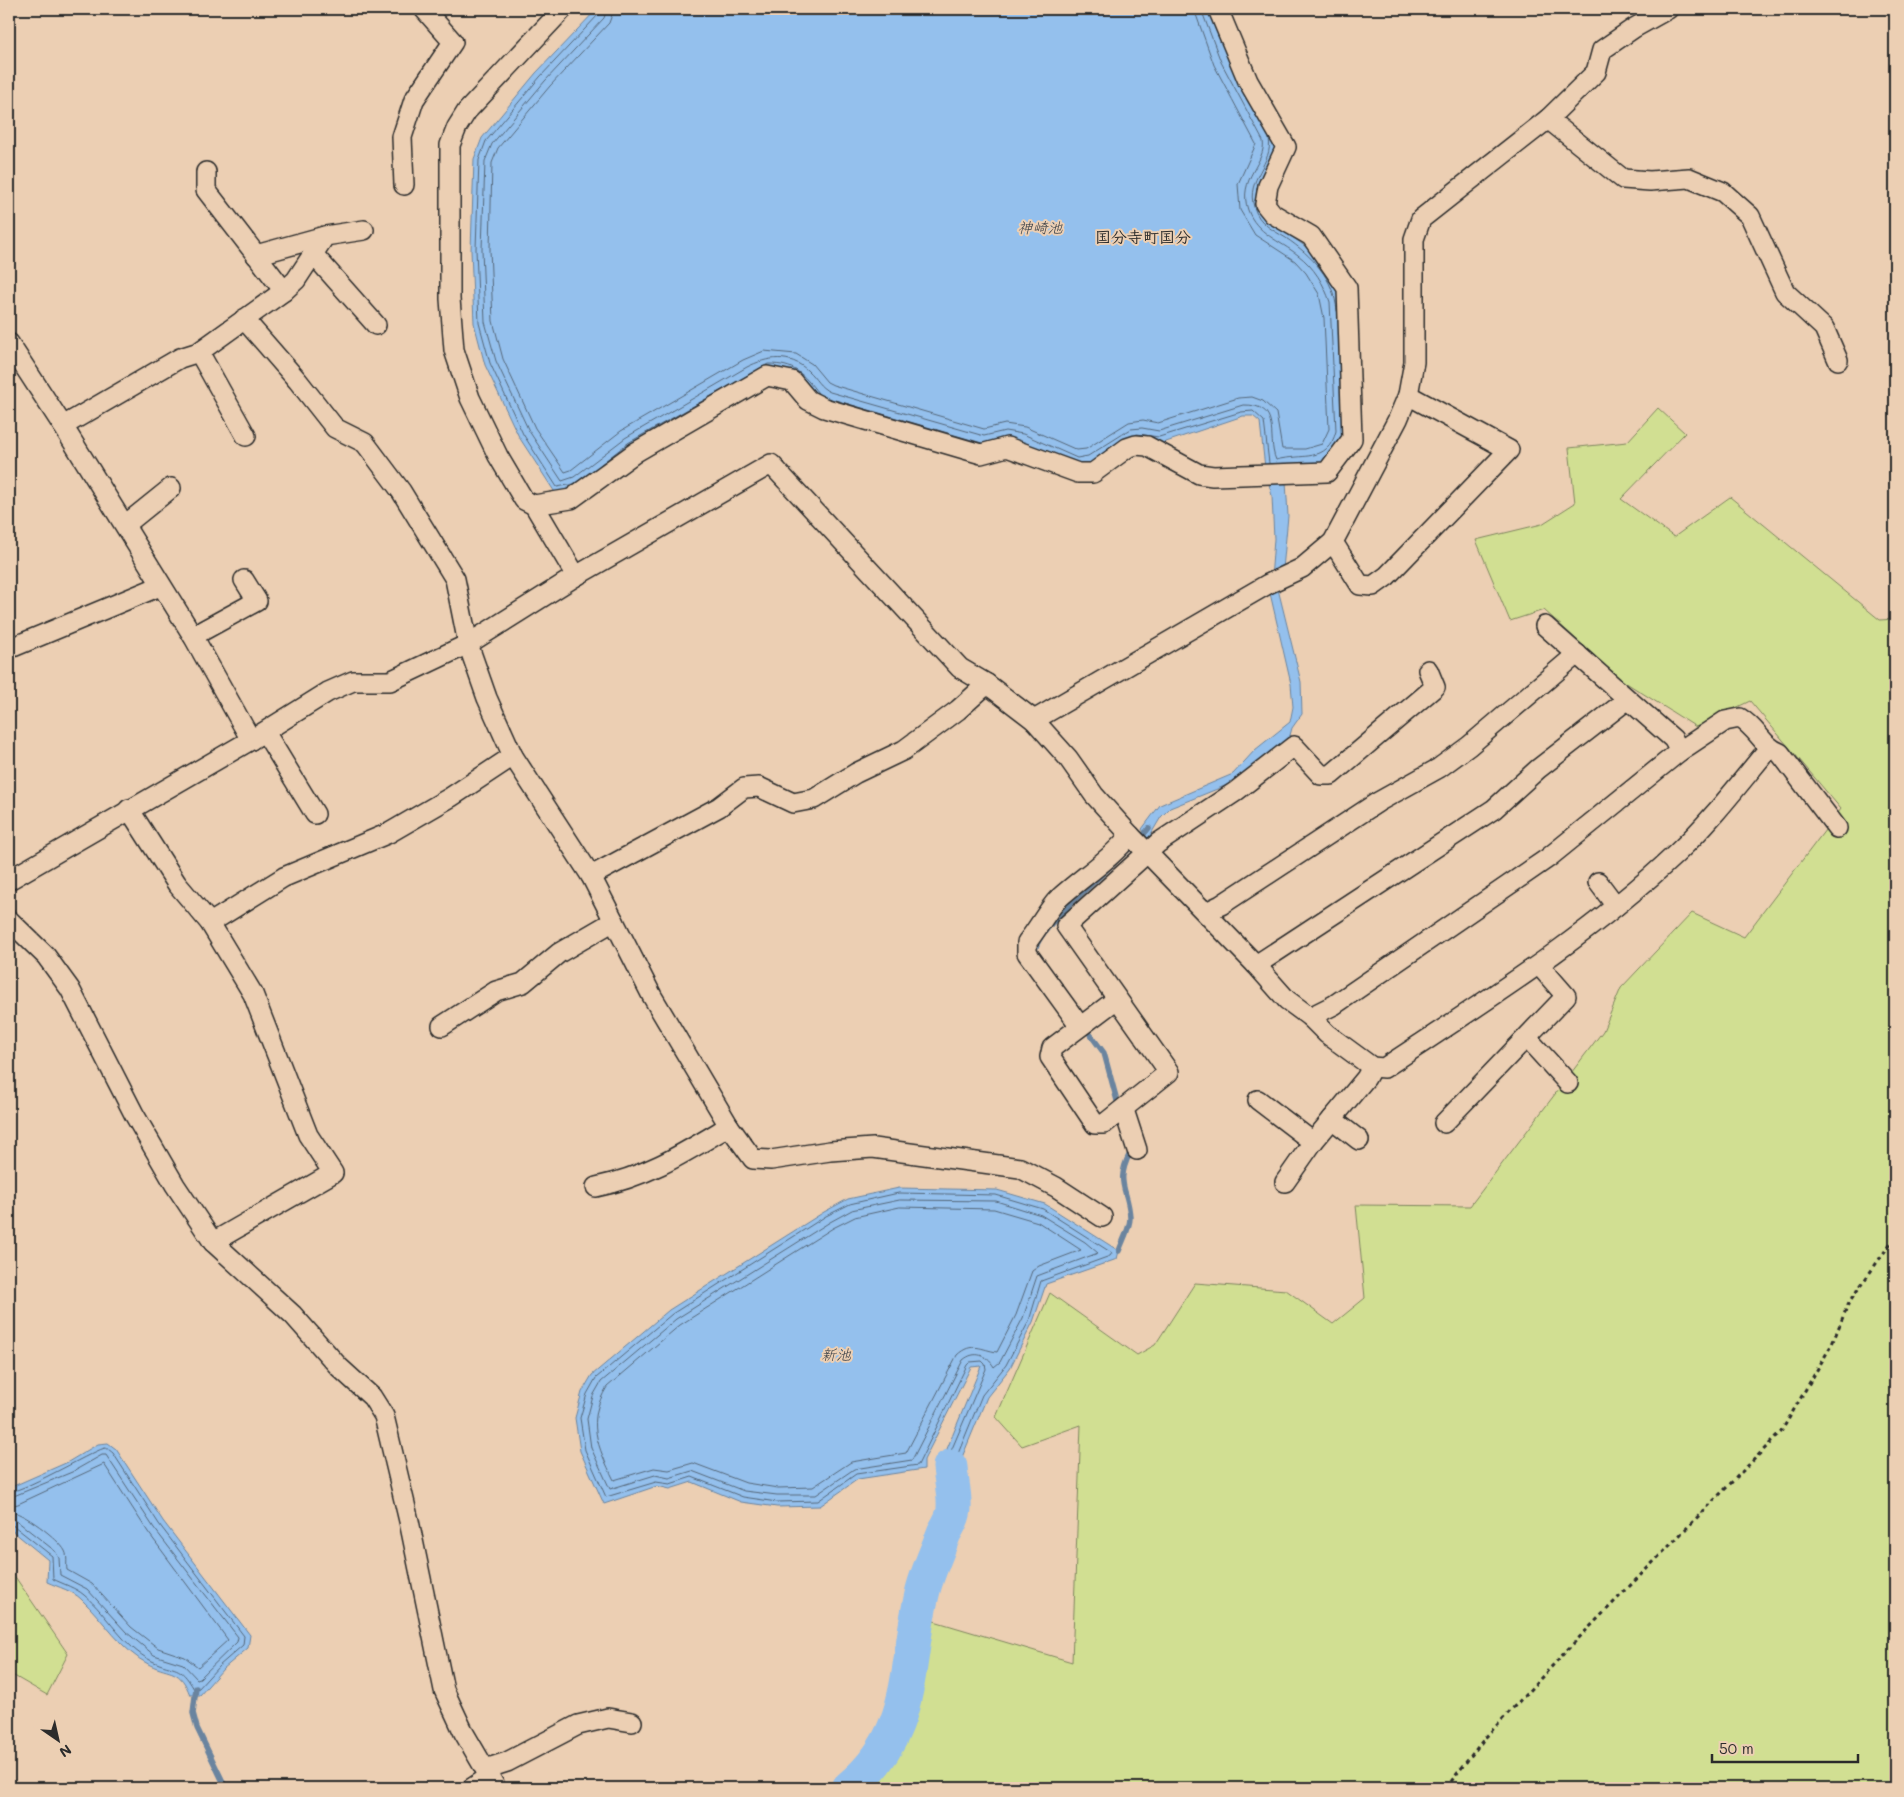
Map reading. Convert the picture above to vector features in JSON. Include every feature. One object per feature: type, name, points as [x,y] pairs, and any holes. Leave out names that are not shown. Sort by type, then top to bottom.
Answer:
[{"type":"street","points":[[404,185],[402,137],[414,100],[453,42],[424,9]]},
{"type":"street","points":[[563,9],[467,112],[457,127],[450,145],[450,299],[454,350],[470,398],[498,456],[524,500],[534,505],[576,576]]},
{"type":"street","points":[[534,505],[571,499],[636,452],[767,376],[792,381],[808,400],[824,408],[981,454],[1007,447],[1078,474],[1093,473],[1127,448],[1136,445],[1147,446],[1200,474],[1327,472],[1352,439],[1347,288],[1311,236],[1273,214],[1265,204],[1268,186],[1286,147],[1248,81],[1218,9]]},
{"type":"street","points":[[1034,720],[1276,580],[1302,568],[1332,542],[1398,419],[1408,395],[1414,362],[1414,239],[1421,219],[1548,119],[1596,72],[1602,50],[1634,28],[1668,9]]},
{"type":"street","points":[[1548,119],[1623,179],[1650,182],[1689,178],[1723,192],[1750,216],[1785,292],[1824,328],[1838,360]]},
{"type":"street","points":[[206,172],[206,190],[284,291]]},
{"type":"street","points":[[256,255],[325,236],[364,230]]},
{"type":"street","points":[[63,426],[180,358],[199,352],[284,291],[296,280],[325,236]]},
{"type":"street","points":[[313,254],[376,325]]},
{"type":"street","points":[[244,319],[298,381],[335,428],[365,443],[401,491],[455,578],[468,644],[487,698],[513,756],[548,806],[591,876],[652,996],[729,1126],[753,1159],[771,1160],[830,1151],[873,1148],[1020,1168],[1056,1187],[1102,1217]]},
{"type":"street","points":[[9,343],[125,525],[160,586],[258,736],[315,814]]},
{"type":"street","points":[[199,352],[246,436]]},
{"type":"street","points":[[1332,542],[1360,585],[1373,586],[1387,576],[1509,450],[1408,395]]},
{"type":"street","points":[[9,880],[258,736],[328,692],[354,681],[390,681],[468,644],[576,576],[771,464],[960,668],[987,684],[1034,720],[1068,758],[1094,795],[1256,964],[1286,1000],[1310,1017],[1327,1034],[1372,1067],[1384,1068],[1538,965],[1616,906],[1677,853],[1715,813],[1769,748]]},
{"type":"street","points":[[125,525],[171,488]]},
{"type":"street","points":[[193,636],[257,601],[244,580]]},
{"type":"street","points":[[13,647],[160,586]]},
{"type":"street","points":[[1545,626],[1673,739],[1680,751]]},
{"type":"street","points":[[1206,912],[1221,905],[1378,802],[1439,768],[1469,746],[1577,654]]},
{"type":"street","points":[[1080,1026],[1027,953],[1027,942],[1041,926],[1056,900],[1120,847],[1138,843],[1158,843],[1248,782],[1294,746],[1321,775],[1331,775],[1435,687],[1428,670]]},
{"type":"street","points":[[591,876],[719,807],[744,788],[759,787],[793,803],[814,799],[856,773],[904,750],[958,710],[987,684]]},
{"type":"street","points":[[1256,964],[1494,809],[1538,769],[1627,700]]},
{"type":"street","points":[[1310,1017],[1334,1005],[1548,858],[1680,751],[1725,721],[1740,718],[1753,726],[1769,748],[1780,753],[1837,828]]},
{"type":"street","points":[[210,924],[284,877],[389,833],[451,797],[513,756]]},
{"type":"street","points":[[129,809],[177,884],[210,924],[253,994],[286,1084],[308,1135],[333,1173],[213,1242]]},
{"type":"street","points":[[1117,999],[1052,1048],[1050,1058],[1095,1124],[1104,1124],[1124,1110],[1169,1072],[1066,926],[1138,843]]},
{"type":"street","points":[[1598,882],[1616,906]]},
{"type":"street","points":[[9,920],[46,956],[70,989],[134,1114],[174,1185],[213,1242],[293,1315],[338,1366],[372,1397],[384,1416],[409,1521],[444,1690],[464,1733],[490,1778]]},
{"type":"street","points":[[442,1026],[496,991],[523,983],[559,953],[614,920]]},
{"type":"street","points":[[1444,1123],[1566,996],[1538,965]]},
{"type":"street","points":[[1527,1038],[1568,1083]]},
{"type":"street","points":[[1285,1182],[1313,1142],[1372,1067]]},
{"type":"street","points":[[1258,1100],[1313,1142]]},
{"type":"street","points":[[1124,1110],[1137,1150]]},
{"type":"street","points":[[1332,1119],[1359,1140]]},
{"type":"street","points":[[596,1187],[622,1182],[665,1165],[729,1126]]},
{"type":"street","points":[[472,1788],[490,1778],[507,1762],[578,1726],[608,1718],[632,1722]]},
{"type":"path","points":[[1446,1788],[1484,1739],[1555,1662],[1781,1432],[1832,1344],[1849,1302],[1895,1236]]},
{"type":"green space","points":[[1658,408],[1685,433],[1621,499],[1674,537],[1730,497],[1880,620],[1895,619],[1895,1788],[868,1788],[896,1754],[934,1621],[1072,1662],[1081,1425],[1022,1446],[996,1417],[1050,1293],[1137,1355],[1155,1345],[1195,1283],[1286,1290],[1333,1324],[1365,1298],[1356,1205],[1470,1206],[1603,1031],[1621,988],[1692,913],[1744,937],[1841,809],[1750,701],[1696,727],[1620,679],[1544,610],[1510,621],[1476,540],[1542,524],[1575,503],[1569,448],[1627,442]]},
{"type":"green space","points":[[9,1568],[68,1654],[47,1695],[9,1673]]},
{"type":"water","name":"神崎池","points":[[597,9],[1212,9],[1276,146],[1258,183],[1257,200],[1260,209],[1273,224],[1313,254],[1331,279],[1341,300],[1348,432],[1335,457],[1286,481],[1288,516],[1283,569],[1278,589],[1301,682],[1302,714],[1292,728],[1289,739],[1242,779],[1170,808],[1161,817],[1148,839],[1142,829],[1160,805],[1233,774],[1255,750],[1290,722],[1293,707],[1291,684],[1270,593],[1274,539],[1272,496],[1265,468],[1260,422],[1253,416],[1243,416],[1092,467],[984,448],[826,403],[787,371],[580,487],[556,494],[519,437],[485,365],[474,323],[471,250],[474,159],[482,138],[536,73]]},
{"type":"water","name":"新池","points":[[899,1188],[997,1190],[1045,1204],[1119,1251],[1117,1259],[1046,1284],[1033,1322],[1010,1368],[987,1397],[958,1467],[940,1466],[981,1366],[971,1367],[924,1460],[924,1469],[858,1479],[820,1506],[777,1507],[741,1502],[692,1482],[670,1489],[657,1486],[604,1504],[580,1451],[575,1418],[582,1392],[592,1375],[669,1310],[824,1212],[848,1199]]},
{"type":"water","points":[[108,1443],[116,1449],[163,1521],[250,1635],[248,1648],[223,1669],[200,1695],[190,1695],[178,1676],[150,1665],[130,1652],[78,1596],[47,1582],[48,1560],[9,1528],[9,1488],[68,1462],[98,1444]]},
{"type":"waterway","points":[[1035,952],[1039,940],[1050,925],[1138,841],[1149,828]]},
{"type":"waterway","points":[[1084,1026],[1104,1053],[1119,1108]]},
{"type":"waterway","points":[[1119,1251],[1130,1222],[1123,1180],[1125,1164],[1130,1153],[1129,1148]]},
{"type":"waterway","points":[[849,1788],[871,1767],[887,1745],[897,1721],[909,1672],[923,1590],[954,1511],[950,1467]]},
{"type":"waterway","points":[[196,1688],[193,1713],[197,1728],[226,1788]]},
{"type":"district","name":"国分寺町国分","points":[[1143,236]]}]
